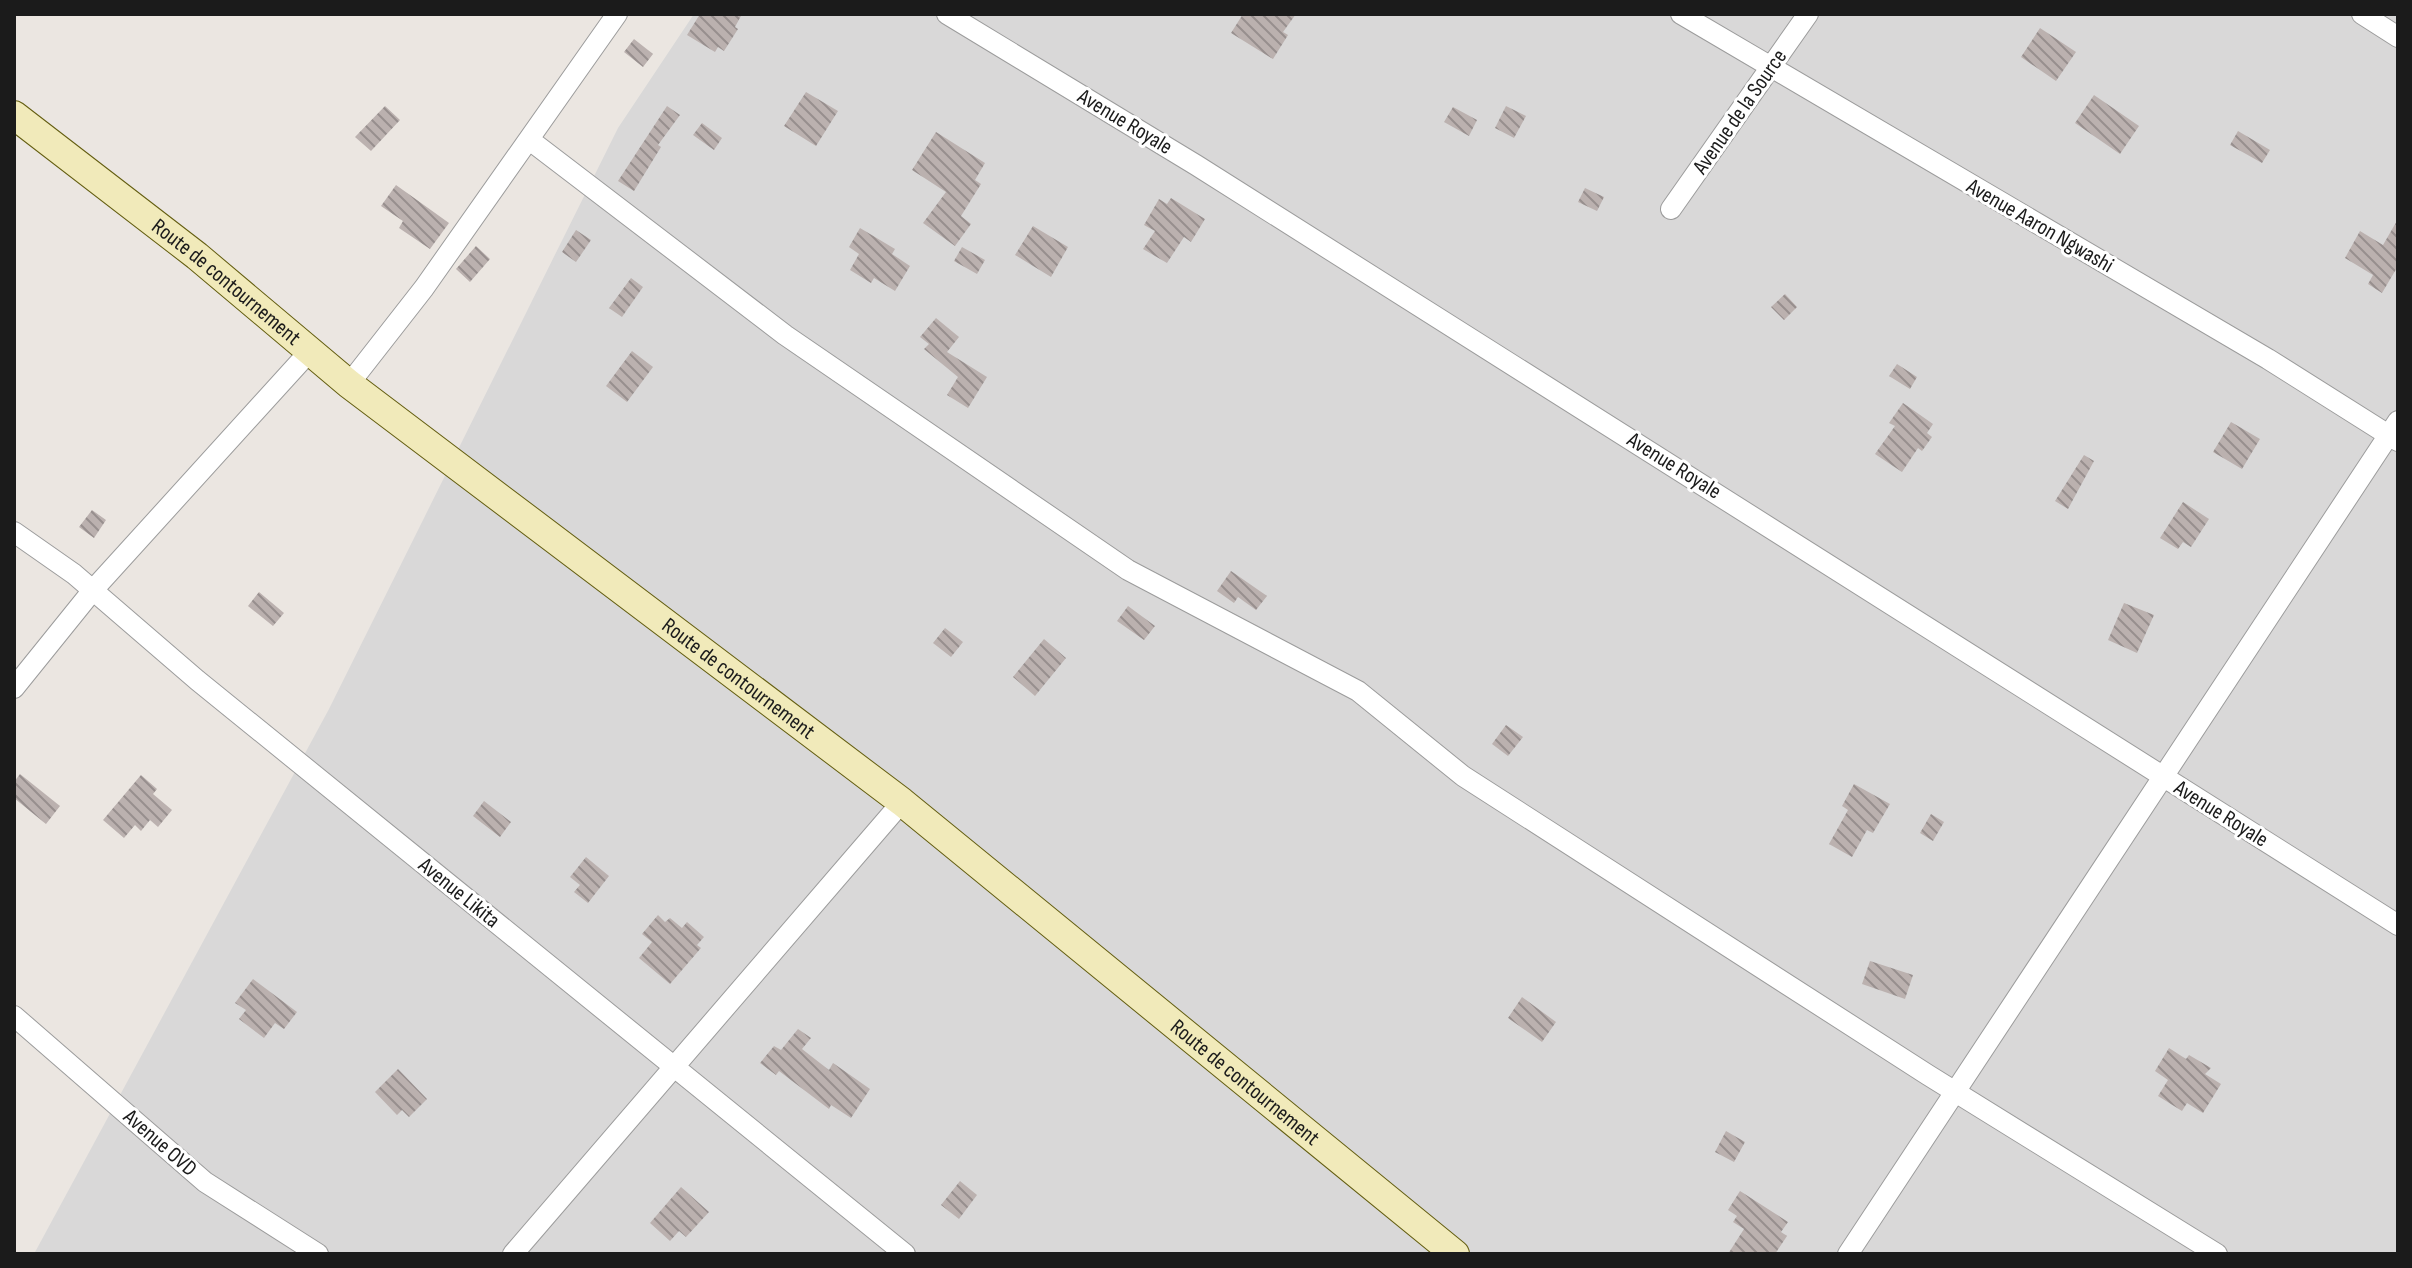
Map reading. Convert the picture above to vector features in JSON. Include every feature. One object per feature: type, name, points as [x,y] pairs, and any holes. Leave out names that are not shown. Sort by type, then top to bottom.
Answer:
[{"type":"street","points":[[349,384],[417,298],[531,141],[617,14]]},
{"type":"street","name":"Avenue Royale","points":[[947,14],[1196,165],[2398,925]]},
{"type":"street","name":"Avenue Aaron Ngwashi","points":[[1681,14],[2395,432]]},
{"type":"street","name":"Avenue de la Source","points":[[1671,209],[1773,68],[1808,14]]},
{"type":"street","points":[[2362,14],[2398,37]]},
{"type":"street","name":"Route de contournement","points":[[14,115],[197,256],[349,384],[902,802],[1455,1254]]},
{"type":"street","points":[[531,141],[785,335],[1128,570],[1358,691],[1463,776],[1956,1092],[2217,1254]]},
{"type":"street","points":[[14,688],[93,590],[310,351]]},
{"type":"street","points":[[1848,1254],[2395,432]]},
{"type":"street","name":"Avenue Likita","points":[[14,532],[93,590],[210,691],[905,1254]]},
{"type":"street","points":[[513,1254],[902,802]]},
{"type":"street","name":"Avenue OVD","points":[[14,1016],[205,1182],[318,1254]]},
{"type":"shaded area","points":[[694,14],[2398,14],[2398,1254],[34,1254],[329,709],[618,128]]},
{"type":"building","points":[[700,14],[742,14],[735,27],[738,29],[724,51],[718,47],[715,52],[687,35]]},
{"type":"building","points":[[1243,14],[1296,14],[1283,32],[1288,35],[1273,59],[1231,33]]},
{"type":"building","points":[[2040,28],[2076,52],[2056,81],[2021,57]]},
{"type":"building","points":[[634,39],[653,54],[643,67],[624,52]]},
{"type":"building","points":[[806,92],[838,111],[816,146],[784,126]]},
{"type":"building","points":[[2094,95],[2139,126],[2120,154],[2075,123]]},
{"type":"building","points":[[385,106],[400,120],[371,151],[355,137]]},
{"type":"building","points":[[667,106],[680,115],[658,145],[661,147],[634,191],[618,181]]},
{"type":"building","points":[[1506,106],[1526,116],[1514,138],[1495,128]]},
{"type":"building","points":[[1453,107],[1477,120],[1469,136],[1444,122]]},
{"type":"building","points":[[702,123],[722,138],[714,150],[693,135]]},
{"type":"building","points":[[2238,131],[2270,150],[2262,163],[2230,145]]},
{"type":"building","points":[[936,132],[985,163],[975,180],[981,184],[961,216],[971,224],[955,246],[923,223],[946,192],[912,170]]},
{"type":"building","points":[[396,185],[449,223],[430,249],[399,228],[403,221],[381,206]]},
{"type":"building","points":[[1585,188],[1604,197],[1597,211],[1578,202]]},
{"type":"building","points":[[1171,198],[1205,219],[1191,242],[1184,237],[1167,263],[1143,249],[1155,231],[1144,225],[1159,199],[1167,204]]},
{"type":"building","points":[[2398,219],[2398,266],[2382,293],[2368,284],[2373,275],[2345,258],[2360,231],[2383,245]]},
{"type":"building","points":[[1033,226],[1068,247],[1051,277],[1015,255]]},
{"type":"building","points":[[860,228],[895,249],[892,254],[910,266],[895,291],[874,278],[871,283],[850,270],[859,254],[849,247]]},
{"type":"building","points":[[576,230],[591,240],[576,262],[562,252]]},
{"type":"building","points":[[476,246],[490,259],[470,282],[456,269]]},
{"type":"building","points":[[962,247],[985,260],[977,274],[954,261]]},
{"type":"building","points":[[631,278],[643,287],[622,317],[609,308]]},
{"type":"building","points":[[1785,294],[1797,307],[1784,320],[1771,307]]},
{"type":"building","points":[[936,318],[959,337],[947,352],[987,377],[968,408],[947,395],[958,377],[924,349],[929,344],[920,337]]},
{"type":"building","points":[[632,351],[653,367],[627,402],[606,386]]},
{"type":"building","points":[[1897,364],[1917,377],[1910,389],[1889,376]]},
{"type":"building","points":[[1903,403],[1933,424],[1927,433],[1932,437],[1922,451],[1918,448],[1902,472],[1875,454],[1895,426],[1889,423]]},
{"type":"building","points":[[2231,422],[2260,439],[2242,469],[2213,452]]},
{"type":"building","points":[[2084,455],[2094,461],[2068,509],[2055,501]]},
{"type":"building","points":[[2183,502],[2209,519],[2191,547],[2183,542],[2178,549],[2160,538]]},
{"type":"building","points":[[92,510],[106,520],[94,538],[79,527]]},
{"type":"building","points":[[1231,571],[1267,596],[1256,610],[1238,597],[1234,603],[1217,591]]},
{"type":"building","points":[[259,592],[284,613],[273,626],[248,606]]},
{"type":"building","points":[[2124,603],[2154,615],[2137,653],[2108,640]]},
{"type":"building","points":[[1128,606],[1155,626],[1144,640],[1117,621]]},
{"type":"building","points":[[945,628],[963,642],[951,657],[933,643]]},
{"type":"building","points":[[1044,639],[1066,658],[1035,696],[1013,677]]},
{"type":"building","points":[[1506,725],[1523,737],[1508,756],[1492,744]]},
{"type":"building","points":[[20,774],[60,806],[46,824],[14,798],[14,782]]},
{"type":"building","points":[[141,775],[157,789],[153,794],[172,810],[158,827],[150,820],[141,831],[135,825],[124,838],[103,820]]},
{"type":"building","points":[[1854,784],[1890,804],[1873,833],[1867,830],[1852,857],[1829,844],[1848,810],[1842,806]]},
{"type":"building","points":[[484,801],[511,822],[500,837],[473,816]]},
{"type":"building","points":[[1931,814],[1944,822],[1933,841],[1920,833]]},
{"type":"building","points":[[586,857],[609,876],[588,903],[574,892],[580,885],[570,877]]},
{"type":"building","points":[[658,915],[665,922],[670,918],[682,928],[687,922],[704,937],[697,945],[701,948],[670,984],[639,958],[652,942],[642,934]]},
{"type":"building","points":[[1870,961],[1913,975],[1905,999],[1862,984]]},
{"type":"building","points":[[253,979],[297,1012],[284,1029],[275,1023],[264,1038],[239,1019],[246,1010],[235,1003]]},
{"type":"building","points":[[1522,997],[1556,1022],[1542,1042],[1508,1018]]},
{"type":"building","points":[[798,1029],[811,1038],[802,1049],[829,1070],[833,1063],[870,1089],[851,1118],[831,1105],[829,1109],[779,1071],[776,1075],[760,1063],[774,1046],[781,1050]]},
{"type":"building","points":[[2169,1048],[2186,1059],[2189,1055],[2211,1068],[2205,1074],[2221,1084],[2203,1113],[2187,1103],[2182,1111],[2158,1096],[2168,1080],[2155,1071]]},
{"type":"building","points":[[398,1069],[427,1099],[409,1117],[402,1110],[397,1115],[375,1092]]},
{"type":"building","points":[[1726,1131],[1745,1142],[1734,1162],[1715,1152]]},
{"type":"building","points":[[960,1181],[977,1195],[959,1219],[941,1205]]},
{"type":"building","points":[[681,1187],[709,1212],[686,1237],[679,1231],[670,1241],[650,1223]]},
{"type":"building","points":[[1740,1191],[1788,1222],[1781,1232],[1787,1236],[1775,1254],[1728,1254],[1744,1229],[1733,1222],[1737,1216],[1728,1210]]}]
